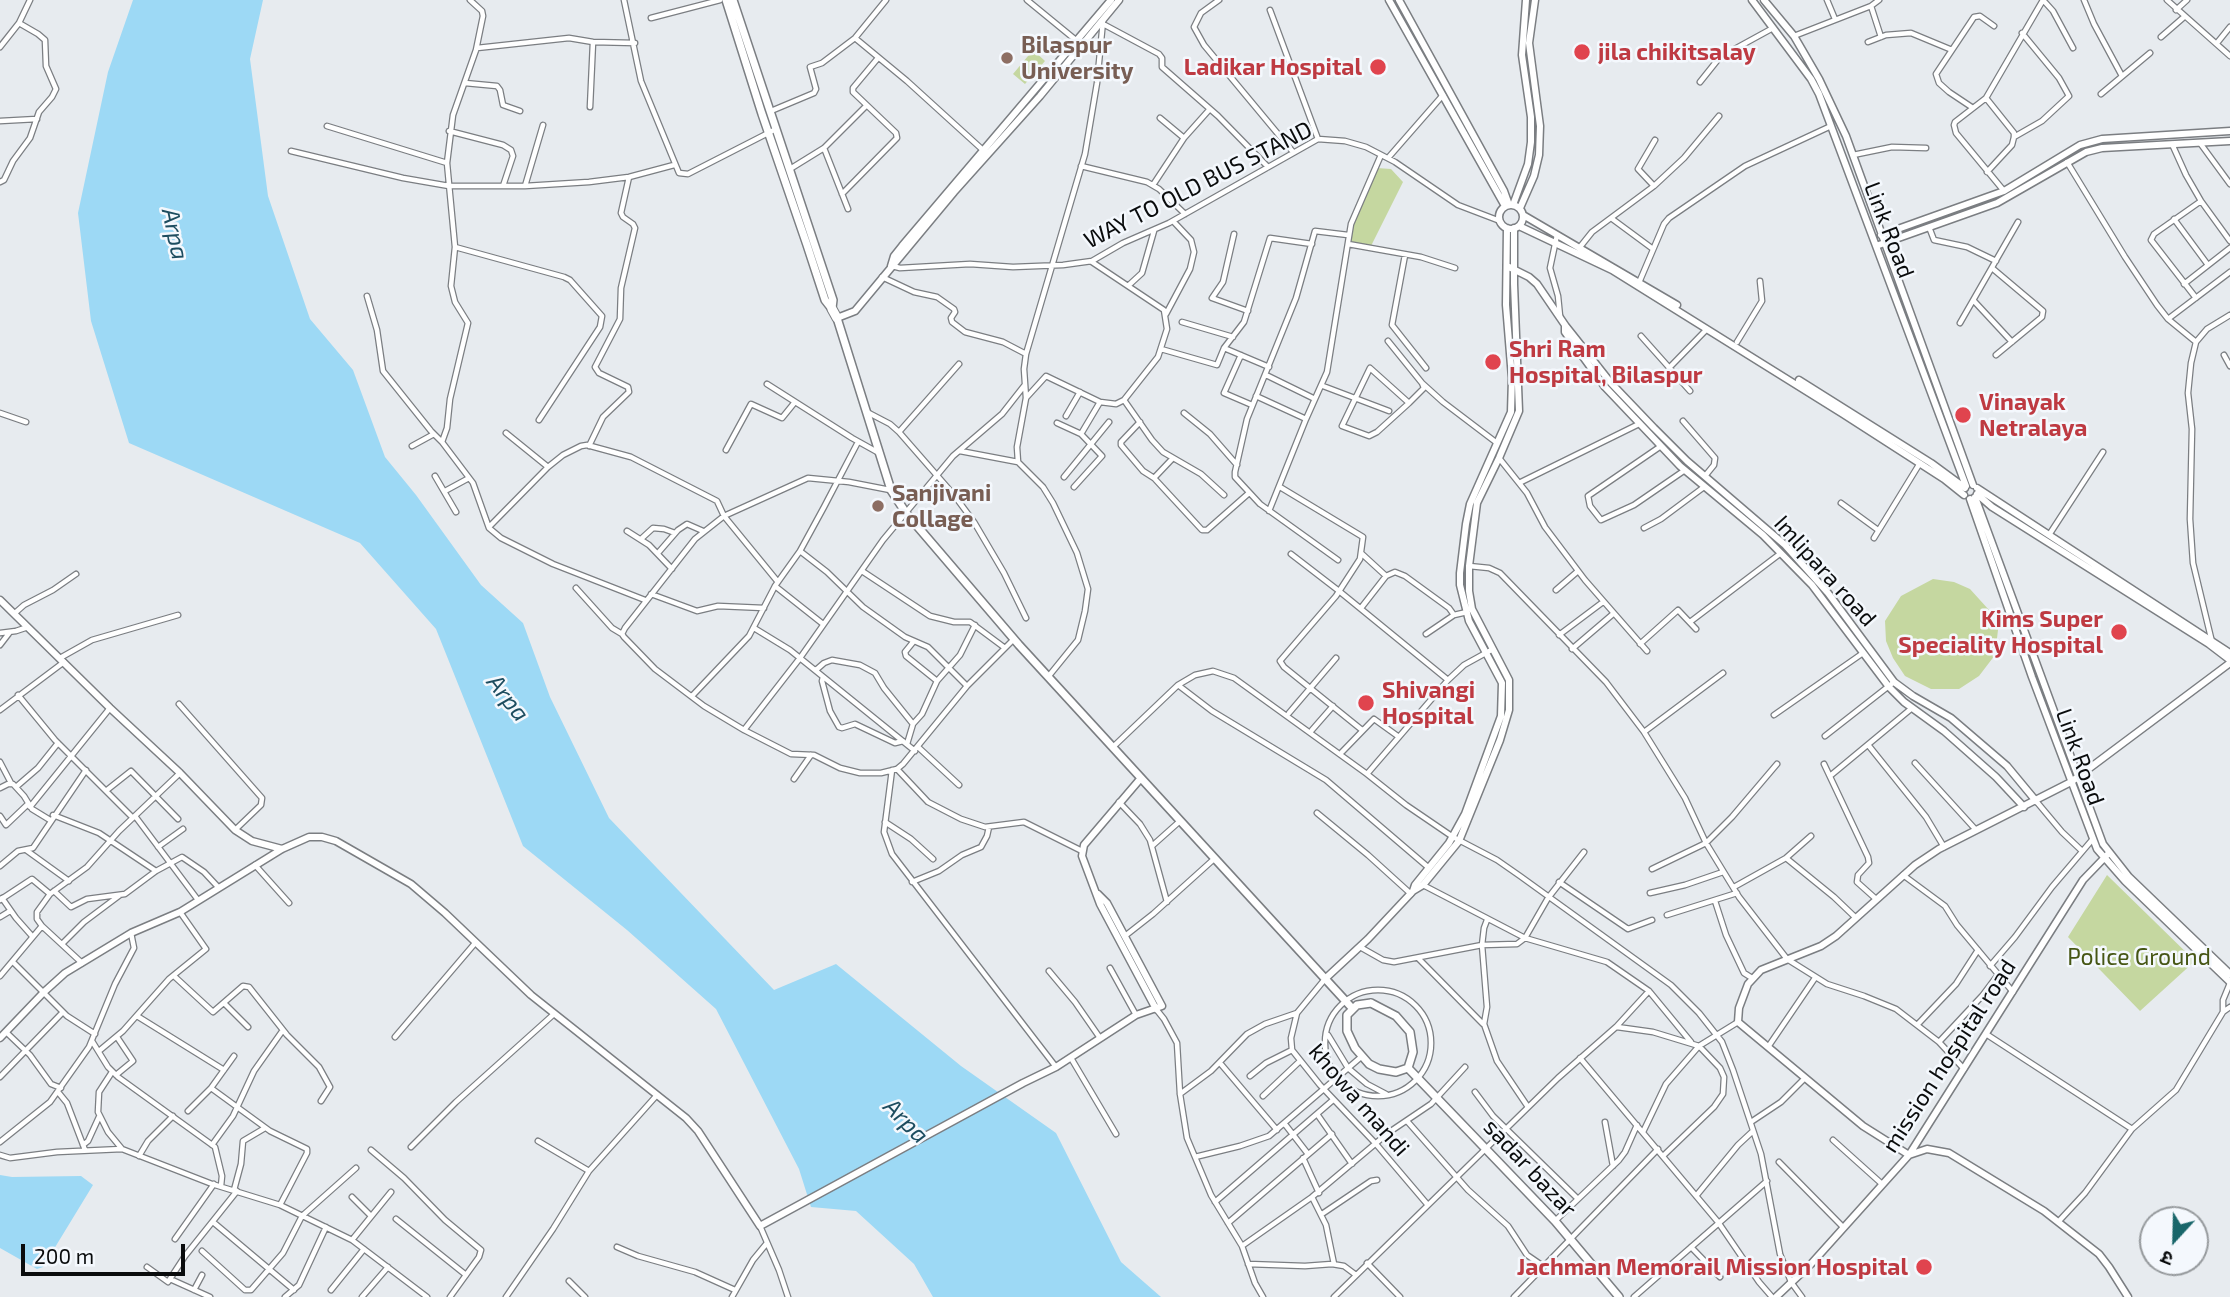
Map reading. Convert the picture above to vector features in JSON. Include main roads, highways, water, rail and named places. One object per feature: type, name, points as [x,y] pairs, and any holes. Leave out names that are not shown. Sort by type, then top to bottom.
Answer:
[{"type":"highway","points":[[832,309],[837,318]]},
{"type":"main road","points":[[726,0],[772,131],[825,300],[832,309]]},
{"type":"main road","points":[[733,0],[770,111],[772,131],[789,170],[833,300],[832,309]]},
{"type":"main road","points":[[837,318],[891,490],[906,513],[1048,677],[1352,1008]]},
{"type":"main road","points":[[1371,1003],[1387,1010],[1404,1024],[1413,1042],[1412,1059],[1408,1068],[1388,1072],[1369,1064],[1361,1057],[1347,1031],[1347,1015],[1352,1008],[1371,1003]]},
{"type":"main road","name":"sadar bazar","points":[[1408,1068],[1555,1220],[1619,1297]]},
{"type":"water","name":"Arpa","points":[[133,0],[263,0],[250,59],[268,196],[310,319],[353,370],[385,457],[481,585],[523,623],[550,697],[609,818],[774,990],[836,964],[961,1066],[1056,1133],[1121,1262],[1161,1297],[933,1297],[914,1264],[856,1211],[811,1207],[799,1169],[716,1009],[627,930],[523,846],[436,629],[360,543],[129,443],[91,321],[78,213],[108,72]]},
{"type":"water","points":[[0,1175],[81,1176],[93,1185],[43,1267],[37,1269],[0,1248]]},
{"type":"place","name":"jila chikitsalay","points":[[1582,52]]},
{"type":"place","name":"Bilaspur University","points":[[1007,58]]},
{"type":"place","name":"Ladikar Hospital","points":[[1378,67]]},
{"type":"place","name":"Shri Ram Hospital, Bilaspur","points":[[1493,362]]},
{"type":"place","name":"Vinayak Netralaya","points":[[1963,415]]},
{"type":"place","name":"Sanjivani Collage","points":[[878,506]]},
{"type":"place","name":"Kims Super Speciality Hospital","points":[[2119,632]]},
{"type":"place","name":"Shivangi Hospital","points":[[1366,703]]},
{"type":"place","name":"Jachman Memorail Mission Hospital","points":[[1924,1267]]},
{"type":"park label","name":"Police Ground","points":[[2139,957]]}]
